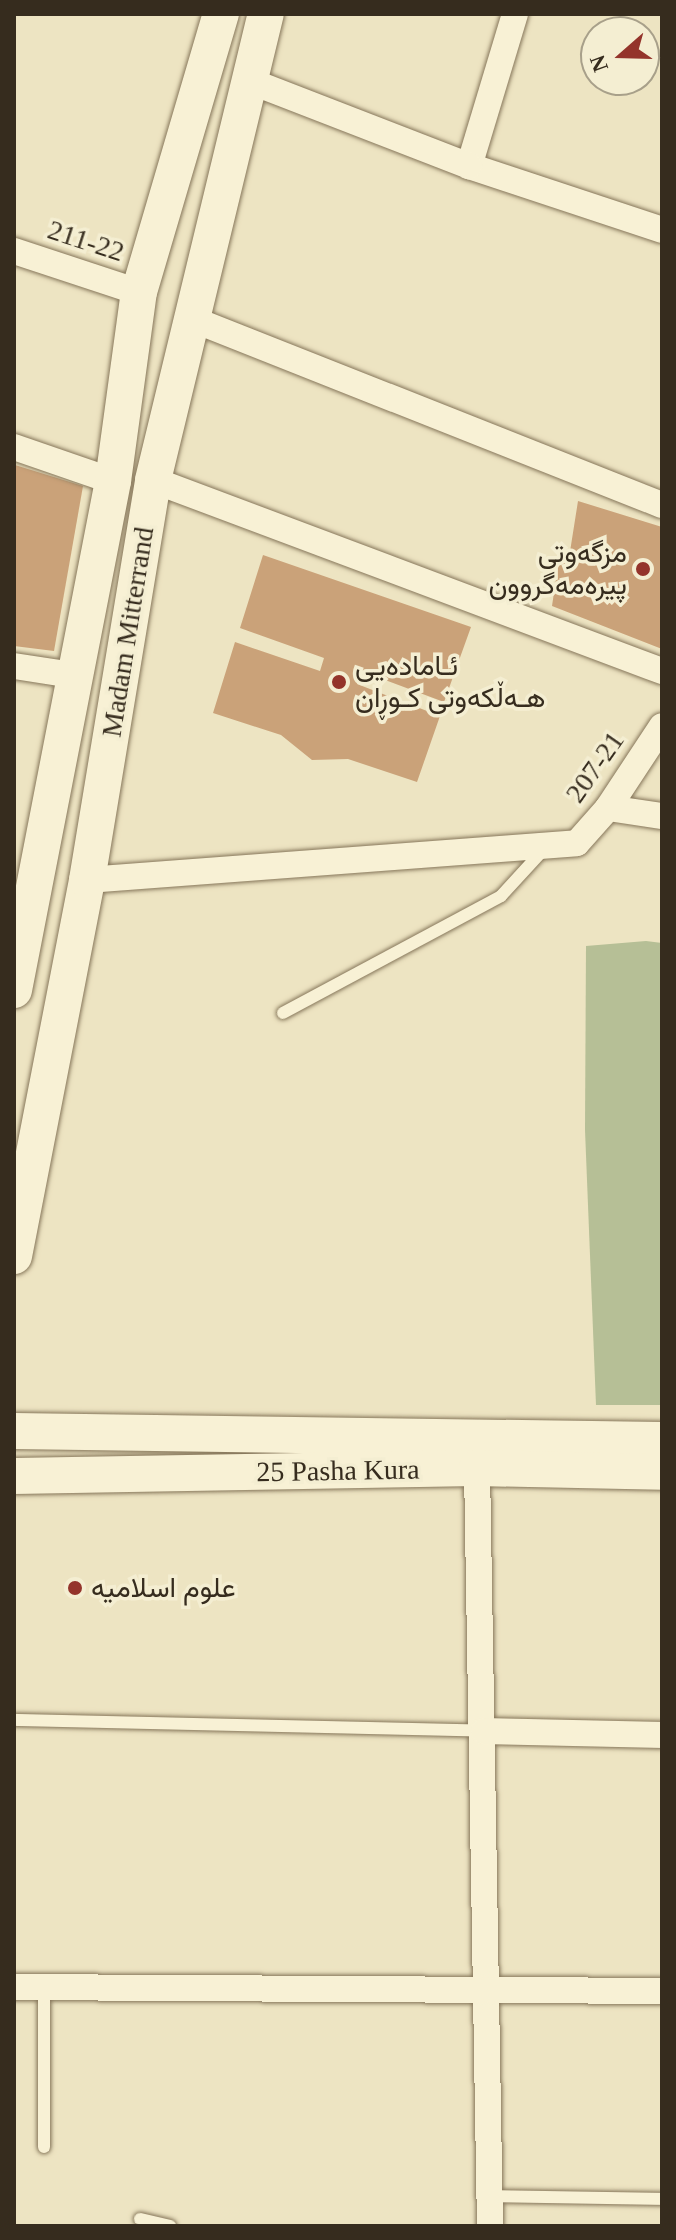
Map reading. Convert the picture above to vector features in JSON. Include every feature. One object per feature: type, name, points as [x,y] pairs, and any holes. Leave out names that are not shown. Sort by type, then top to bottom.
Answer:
[{"type":"main road","name":"Madam Mitterrand","points":[[14,990],[26,873],[73,675],[113,481],[139,292],[221,14]]},
{"type":"main road","name":"Madam Mitterrand","points":[[14,1256],[87,880],[153,480],[266,14]]},
{"type":"main road","name":"25 Pasha Kura","points":[[14,1431],[662,1440]]},
{"type":"main road","name":"25 Pasha Kura","points":[[14,1476],[477,1468],[662,1472]]},
{"type":"street","points":[[469,166],[515,14]]},
{"type":"street","points":[[250,81],[469,166],[662,230]]},
{"type":"street","name":"211-22","points":[[14,251],[139,292]]},
{"type":"street","points":[[192,319],[662,505]]},
{"type":"street","points":[[14,447],[113,481]]},
{"type":"street","points":[[153,480],[662,671]]},
{"type":"street","points":[[14,666],[73,675]]},
{"type":"street","name":"207-21","points":[[547,846],[577,843],[608,808],[662,726]]},
{"type":"street","points":[[608,808],[662,816]]},
{"type":"street","points":[[87,880],[547,846]]},
{"type":"street","points":[[477,1468],[489,1991],[490,2226]]},
{"type":"street","points":[[484,1731],[662,1735]]},
{"type":"street","points":[[14,1987],[662,1991]]},
{"type":"lane","points":[[283,1013],[501,896],[547,846]]},
{"type":"lane","points":[[14,1720],[484,1731]]},
{"type":"lane","points":[[44,1985],[44,2147]]},
{"type":"lane","points":[[490,2196],[662,2199]]},
{"type":"lane","points":[[140,2219],[170,2226]]},
{"type":"green space","points":[[646,941],[662,943],[662,1405],[596,1405],[585,1130],[586,946]]},
{"type":"building","points":[[15,465],[83,486],[54,651],[14,646]]},
{"type":"building","points":[[578,501],[662,527],[662,649],[552,606],[558,565],[569,558]]},
{"type":"building","points":[[263,555],[471,627],[444,702],[361,671],[357,684],[440,716],[417,782],[348,759],[312,760],[281,735],[213,713],[235,642],[320,671],[324,658],[240,628]]},
{"type":"place","name":"مزگەوتی پیرەمەگروون","points":[[643,569]]},
{"type":"place","name":"ئـامادەیی هـەڵکەوتی کـوڕان","points":[[339,682]]},
{"type":"place","name":"علوم اسلاميه","points":[[75,1588]]}]
